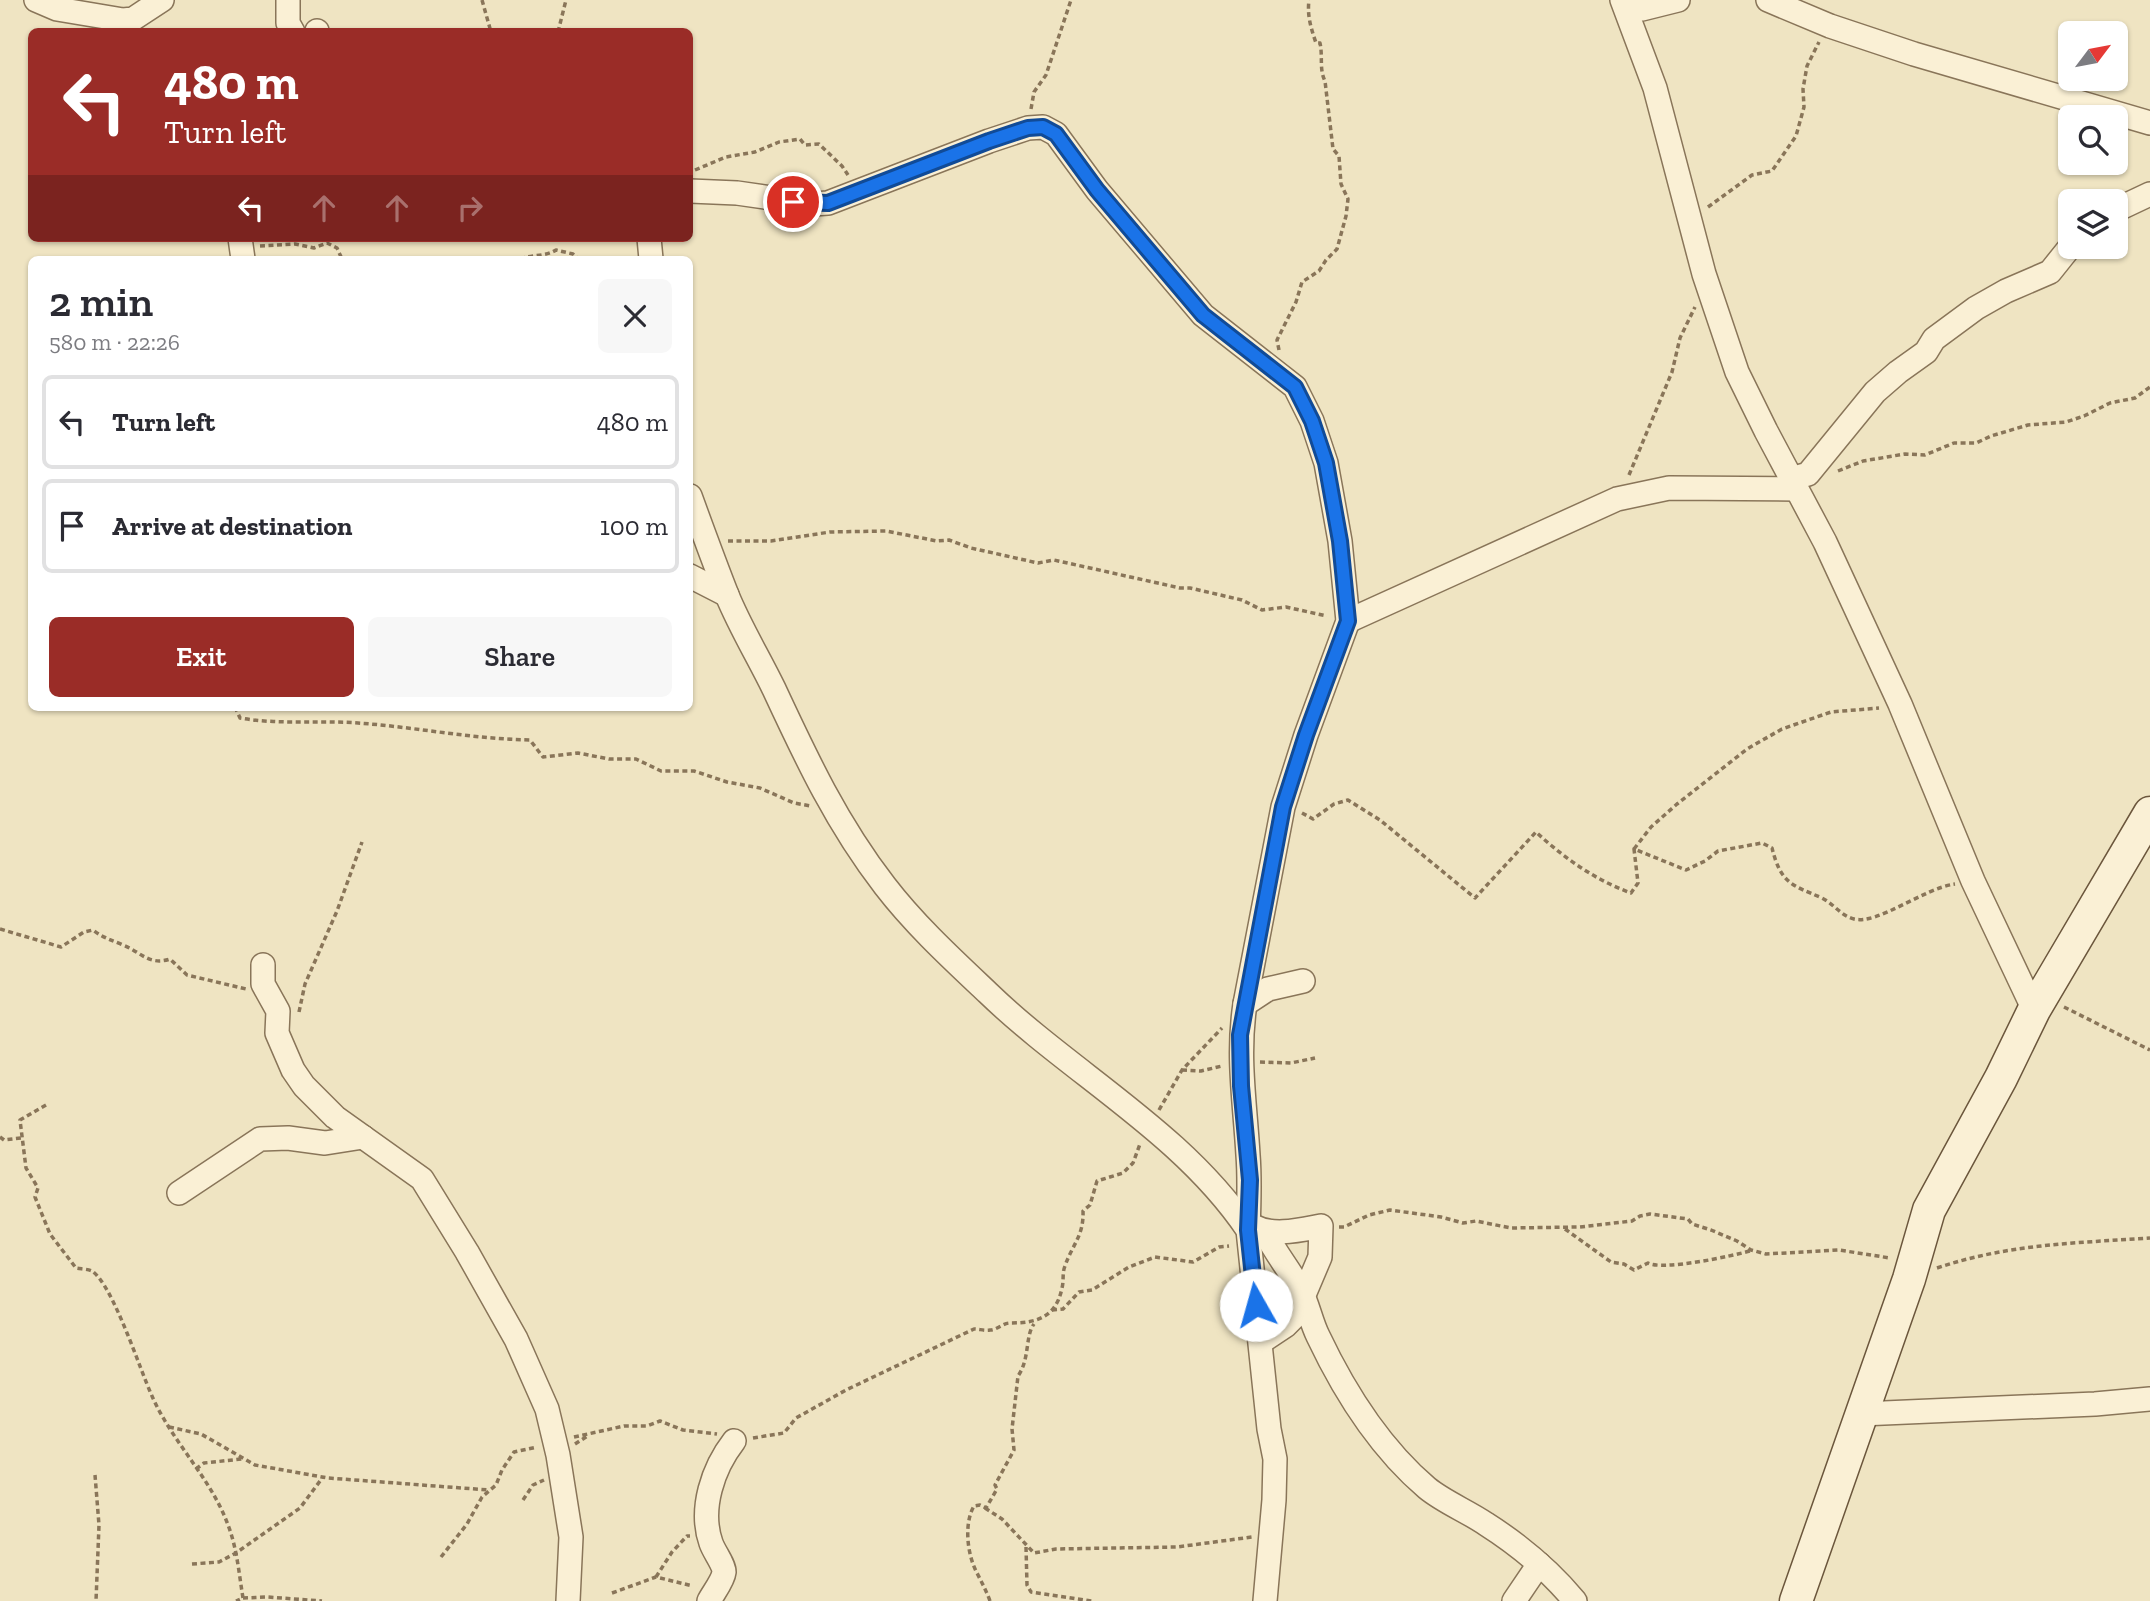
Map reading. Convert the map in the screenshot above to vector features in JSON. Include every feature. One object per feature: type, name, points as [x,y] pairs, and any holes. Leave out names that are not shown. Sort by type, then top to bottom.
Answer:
[{"type":"street","points":[[36,0],[112,25],[133,19],[162,0]]},
{"type":"street","points":[[288,0],[288,23],[291,28]]},
{"type":"street","points":[[1624,4],[1642,9],[1678,0]]},
{"type":"street","points":[[1768,0],[1830,26],[1966,70],[2150,123]]},
{"type":"street","points":[[1624,4],[1655,88],[1704,274],[1737,372],[1798,481],[1900,704],[1973,881],[2034,1010]]},
{"type":"street","points":[[693,191],[737,193],[813,204],[828,203],[1028,128],[1043,127],[1056,134],[1097,190],[1203,315],[1295,387],[1312,421],[1326,463],[1340,541],[1348,621],[1283,807],[1240,1035],[1261,1342],[1269,1429],[1275,1459],[1272,1536],[1265,1601]]},
{"type":"street","points":[[2128,204],[2150,194]]},
{"type":"street","points":[[1348,621],[1617,499],[1669,488],[1798,481],[1875,392],[1926,352],[1934,339],[1976,308],[2006,291],[2050,272],[2060,259]]},
{"type":"street","points":[[693,504],[727,595],[819,786],[886,887],[929,935],[1038,1040],[1080,1069],[1151,1127],[1230,1203],[1304,1297],[1317,1333],[1334,1367],[1385,1446],[1407,1470],[1430,1491],[1487,1524],[1539,1564],[1575,1601]]},
{"type":"street","points":[[693,578],[727,595]]},
{"type":"street","points":[[1796,1601],[1911,1271],[1928,1210],[2001,1078],[2034,1010],[2150,813]]},
{"type":"street","points":[[264,965],[264,984],[278,1011],[277,1033],[299,1078],[335,1117],[415,1172],[428,1186],[516,1339],[547,1409],[555,1441],[571,1536],[568,1601]]},
{"type":"street","points":[[1245,1004],[1268,989],[1303,981]]},
{"type":"street","points":[[179,1194],[260,1139],[288,1138],[325,1143],[363,1137]]},
{"type":"street","points":[[1253,1233],[1321,1226],[1320,1257],[1304,1297],[1291,1322],[1261,1342]]},
{"type":"street","points":[[1861,1414],[2095,1405],[2150,1399]]},
{"type":"street","points":[[714,1592],[724,1570],[714,1551],[707,1528],[707,1512],[713,1479],[722,1456],[734,1441]]},
{"type":"street","points":[[1514,1601],[1539,1564]]},
{"type":"path","points":[[482,0],[490,28]]},
{"type":"path","points":[[559,28],[566,0]]},
{"type":"path","points":[[1028,128],[1034,92],[1046,75],[1071,0]]},
{"type":"path","points":[[1280,354],[1277,340],[1296,302],[1302,282],[1319,271],[1337,249],[1348,199],[1341,184],[1339,156],[1333,149],[1325,81],[1321,71],[1320,43],[1316,43],[1310,24],[1307,12],[1309,0]]},
{"type":"path","points":[[1689,219],[1702,215],[1709,205],[1739,182],[1752,175],[1772,171],[1796,136],[1804,107],[1803,89],[1807,66],[1830,26]]},
{"type":"path","points":[[693,171],[726,157],[800,139],[805,145],[819,145],[842,166],[849,177],[828,203]]},
{"type":"path","points":[[241,247],[295,244],[314,248],[327,243],[337,248],[341,256]]},
{"type":"path","points":[[528,256],[548,255],[556,250],[575,256]]},
{"type":"path","points":[[1617,499],[1672,372],[1680,338],[1695,306],[1704,274]]},
{"type":"path","points":[[1798,481],[1854,467],[1863,461],[1905,454],[1925,455],[1954,443],[1976,443],[2028,425],[2066,422],[2110,403],[2134,398],[2150,387]]},
{"type":"path","points":[[709,545],[718,541],[771,541],[830,532],[886,531],[937,541],[949,540],[971,548],[1038,563],[1054,560],[1119,573],[1180,589],[1190,588],[1242,600],[1262,610],[1286,607],[1348,621]]},
{"type":"path","points":[[1283,807],[1313,819],[1334,804],[1348,800],[1380,820],[1475,898],[1536,832],[1556,852],[1613,886],[1631,893],[1638,883],[1634,849],[1651,827],[1747,749],[1782,729],[1831,712],[1900,704]]},
{"type":"path","points":[[237,711],[240,718],[264,722],[309,720],[359,723],[498,740],[530,740],[543,757],[578,753],[609,759],[636,759],[661,771],[694,771],[727,782],[760,788],[794,803],[834,810]]},
{"type":"path","points":[[285,1054],[294,1036],[305,984],[338,911],[362,842]]},
{"type":"path","points":[[1634,849],[1686,870],[1718,851],[1762,844],[1772,848],[1779,871],[1787,882],[1823,899],[1845,916],[1864,921],[1882,915],[1928,891],[1948,884],[1973,881]]},
{"type":"path","points":[[0,929],[61,947],[84,932],[93,930],[106,940],[125,945],[143,958],[160,962],[170,959],[187,975],[268,995]]},
{"type":"path","points":[[1052,1310],[1062,1289],[1065,1266],[1078,1242],[1083,1211],[1090,1205],[1097,1181],[1123,1172],[1133,1163],[1137,1149],[1182,1070],[1245,1004]]},
{"type":"path","points":[[2034,1010],[2057,1005],[2070,1009],[2150,1050]]},
{"type":"path","points":[[1182,1070],[1201,1071],[1232,1063],[1291,1063],[1315,1058]]},
{"type":"path","points":[[46,1105],[20,1120],[20,1138],[26,1168],[38,1188],[36,1197],[50,1234],[76,1268],[91,1270],[104,1286],[153,1398],[228,1524],[243,1598]]},
{"type":"path","points":[[0,1138],[20,1138]]},
{"type":"path","points":[[1321,1226],[1344,1227],[1368,1215],[1390,1210],[1463,1223],[1476,1221],[1511,1228],[1564,1228],[1632,1221],[1650,1214],[1688,1219],[1692,1224],[1737,1241],[1751,1250]]},
{"type":"path","points":[[1564,1228],[1611,1262],[1624,1264],[1634,1270],[1648,1263],[1655,1267],[1693,1263],[1751,1250],[1776,1254],[1839,1250],[1911,1271],[2026,1247],[2150,1238]]},
{"type":"path","points":[[990,1601],[983,1581],[975,1571],[967,1532],[969,1514],[974,1506],[986,1508],[1014,1450],[1012,1429],[1018,1376],[1028,1353],[1030,1328],[1052,1310],[1063,1308],[1079,1292],[1092,1290],[1129,1268],[1155,1257],[1193,1262],[1219,1247],[1253,1233]]},
{"type":"path","points":[[441,1557],[467,1524],[482,1497],[496,1485],[514,1452],[624,1426],[647,1426],[660,1421],[683,1430],[728,1435],[734,1441],[784,1433],[796,1418],[846,1390],[974,1329],[990,1331],[1007,1323],[1035,1322]]},
{"type":"path","points":[[169,1427],[201,1434],[255,1465],[323,1477],[491,1490]]},
{"type":"path","points":[[196,1469],[204,1463],[244,1459]]},
{"type":"path","points":[[95,1475],[99,1525],[96,1601]]},
{"type":"path","points":[[191,1564],[219,1562],[236,1553],[300,1508],[323,1477]]},
{"type":"path","points":[[980,1505],[995,1513],[1034,1553],[1056,1549],[1177,1548],[1272,1536]]},
{"type":"path","points":[[656,1577],[672,1552],[687,1536],[707,1528]]},
{"type":"path","points":[[1026,1545],[1027,1585],[1031,1592],[1092,1601]]},
{"type":"path","points":[[612,1593],[656,1577],[714,1592]]},
{"type":"path","points":[[236,1601],[267,1597],[322,1601]]},
{"type":"route","points":[[793,202],[828,203],[989,141],[1028,128],[1043,127],[1056,134],[1097,190],[1203,315],[1295,387],[1312,421],[1326,463],[1340,541],[1348,621],[1283,807],[1240,1035],[1241,1086],[1250,1180],[1248,1230],[1256,1305]]}]
